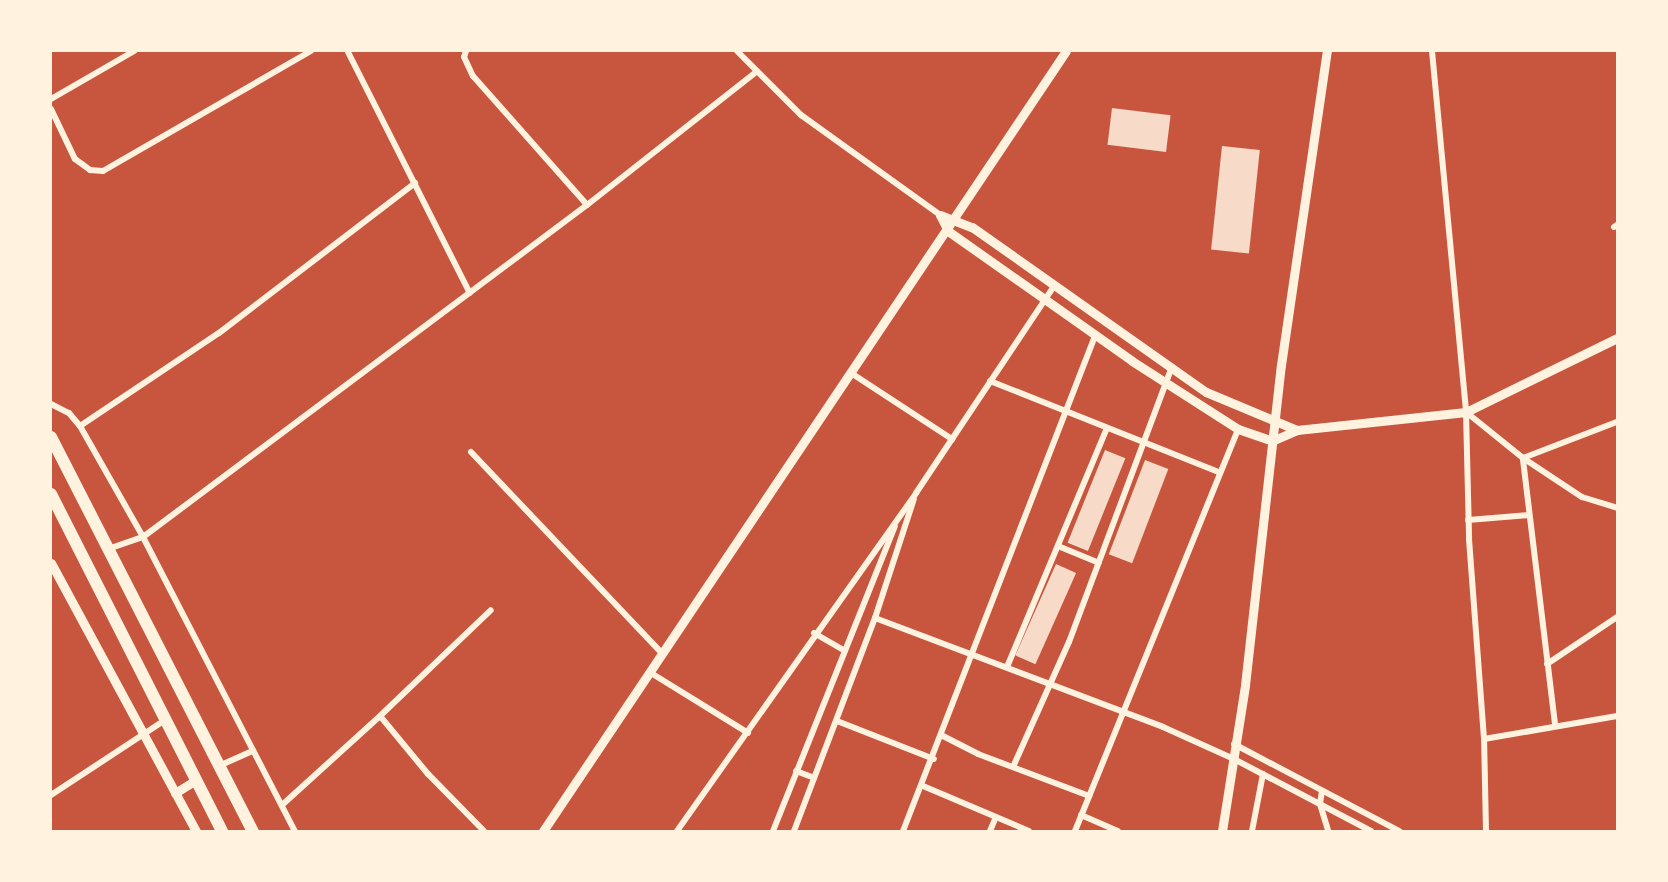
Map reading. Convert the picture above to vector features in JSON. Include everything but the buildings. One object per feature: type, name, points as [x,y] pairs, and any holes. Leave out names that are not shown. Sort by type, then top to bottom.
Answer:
[{"type":"highway","points":[[51,436],[253,831]]},
{"type":"highway","points":[[51,494],[222,831]]},
{"type":"street","points":[[51,99],[134,51]]},
{"type":"street","points":[[51,110],[75,159],[90,170],[103,171],[311,51]]},
{"type":"street","points":[[466,51],[468,66],[479,83],[587,205]]},
{"type":"street","points":[[737,51],[801,115],[940,214],[956,219],[1206,392],[1297,430]]},
{"type":"street","points":[[543,831],[651,673],[803,438],[851,373],[948,231],[1066,51]]},
{"type":"street","points":[[1222,831],[1245,685],[1272,441],[1327,51]]},
{"type":"street","points":[[1432,51],[1466,412],[1468,520],[1484,739],[1486,831]]},
{"type":"street","points":[[348,52],[470,293]]},
{"type":"street","points":[[108,549],[143,537],[587,205],[756,72]]},
{"type":"street","points":[[80,426],[219,333],[414,183]]},
{"type":"street","points":[[940,214],[948,231],[1095,336],[1238,429],[1272,441],[1297,430],[1466,412],[1617,338]]},
{"type":"street","points":[[677,831],[748,733],[814,633],[916,493],[1054,286]]},
{"type":"street","points":[[903,831],[943,736],[1095,336]]},
{"type":"street","points":[[1012,767],[1049,681],[1069,642],[1172,367]]},
{"type":"street","points":[[851,373],[952,439]]},
{"type":"street","points":[[990,381],[1143,445],[1219,472]]},
{"type":"street","points":[[51,404],[69,413],[80,426],[143,537],[295,831]]},
{"type":"street","points":[[1466,412],[1523,458],[1582,497],[1617,508]]},
{"type":"street","points":[[1523,458],[1617,422]]},
{"type":"street","points":[[1075,831],[1238,429]]},
{"type":"street","points":[[1007,667],[1106,430]]},
{"type":"street","points":[[471,452],[663,654]]},
{"type":"street","points":[[1523,458],[1555,724]]},
{"type":"street","points":[[794,831],[875,618],[916,493]]},
{"type":"street","points":[[1468,520],[1529,515]]},
{"type":"street","points":[[772,831],[898,517]]},
{"type":"street","points":[[1058,546],[1098,563]]},
{"type":"street","points":[[51,563],[196,831]]},
{"type":"street","points":[[282,805],[491,610]]},
{"type":"street","points":[[1547,664],[1617,617]]},
{"type":"street","points":[[875,618],[1049,681],[1232,758],[1371,831]]},
{"type":"street","points":[[814,633],[844,650]]},
{"type":"street","points":[[651,673],[748,733]]},
{"type":"street","points":[[380,716],[428,774],[484,831]]},
{"type":"street","points":[[1484,739],[1555,724],[1617,716]]},
{"type":"street","points":[[51,795],[166,720]]},
{"type":"street","points":[[837,721],[933,759]]},
{"type":"street","points":[[943,736],[1012,767],[1089,796]]},
{"type":"street","points":[[1234,744],[1399,831]]},
{"type":"street","points":[[221,765],[253,751]]},
{"type":"street","points":[[796,771],[814,778]]},
{"type":"street","points":[[1251,831],[1263,774]]},
{"type":"street","points":[[175,792],[196,780]]},
{"type":"street","points":[[923,786],[1029,831]]},
{"type":"street","points":[[1322,791],[1320,804],[1328,831]]},
{"type":"street","points":[[1081,815],[1118,831]]},
{"type":"street","points":[[990,831],[996,817]]}]
